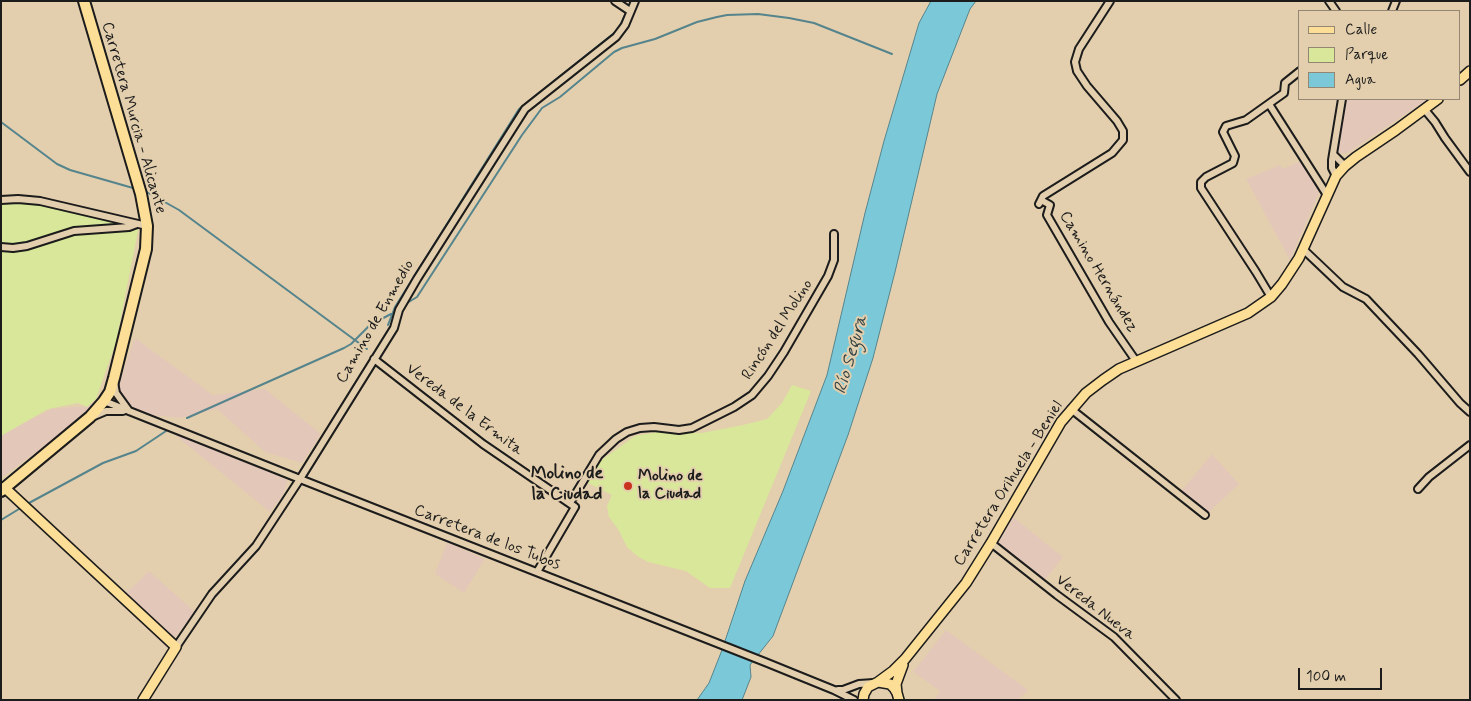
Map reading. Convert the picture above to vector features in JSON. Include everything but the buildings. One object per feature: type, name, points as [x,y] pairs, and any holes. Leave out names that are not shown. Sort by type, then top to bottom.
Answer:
[{"type":"highway","name":"Carretera Murcia - Alicante","points":[[3,489],[90,417],[110,392],[144,261],[148,238],[143,224],[141,194],[84,1]]},
{"type":"main road","name":"Carretera Orihuela - Beniel","points":[[898,696],[896,684],[900,669],[906,659],[966,583],[1061,422],[1071,409],[1098,383],[1119,369],[1248,313],[1271,297],[1282,284],[1303,249],[1336,176],[1356,157],[1425,110],[1435,100]]},
{"type":"main road","points":[[3,489],[176,646]]},
{"type":"main road","name":"Camino de Enmedio","points":[[142,700],[176,646]]},
{"type":"main road","name":"Carretera Orihuela - Beniel","points":[[862,700],[866,690],[906,659]]},
{"type":"main road","points":[[877,683],[890,684],[898,696]]},
{"type":"street","points":[[615,1],[630,12]]},
{"type":"street","name":"Camino de Enmedio","points":[[176,646],[212,594],[256,546],[300,479],[394,328],[399,310],[525,109],[616,37],[625,25],[635,1]]},
{"type":"street","name":"Camino Hernández","points":[[1110,1],[1079,49],[1075,62],[1077,71],[1087,86],[1123,131],[1123,140],[1112,153],[1043,196],[1040,202],[1050,205],[1047,215],[1109,322],[1136,361]]},
{"type":"street","points":[[1271,297],[1201,188],[1201,182],[1206,177],[1233,163],[1235,156],[1223,132],[1226,126],[1246,120],[1284,93],[1285,83],[1298,73]]},
{"type":"street","points":[[1336,176],[1332,168],[1333,154],[1342,100]]},
{"type":"street","points":[[1269,104],[1327,194]]},
{"type":"street","points":[[1425,110],[1470,172]]},
{"type":"street","points":[[1333,154],[1345,166]]},
{"type":"street","points":[[1,200],[40,201],[143,224]]},
{"type":"street","points":[[1,247],[27,246],[74,231],[129,227],[143,224]]},
{"type":"street","name":"Rincón del Molino","points":[[570,503],[599,455],[616,439],[627,432],[640,428],[679,430],[692,428],[734,407],[752,395],[784,352],[828,276],[834,260],[834,234]]},
{"type":"street","points":[[1303,249],[1343,287],[1366,299],[1470,412]]},
{"type":"street","name":"Vereda de la Ermita","points":[[374,360],[484,444],[570,503]]},
{"type":"street","points":[[114,378],[116,393],[129,412]]},
{"type":"street","name":"Carretera de los Tubos","points":[[104,401],[764,662],[854,700]]},
{"type":"street","points":[[1071,409],[1205,515]]},
{"type":"street","name":"Carretera de los Tubos","points":[[90,417],[106,411],[129,412]]},
{"type":"street","points":[[1418,489],[1429,477],[1470,445]]},
{"type":"street","points":[[537,572],[575,507],[570,503]]},
{"type":"street","name":"Vereda Nueva","points":[[991,543],[1114,637],[1176,700]]},
{"type":"street","points":[[834,690],[843,690],[859,684],[877,683]]},
{"type":"shaded area","points":[[1345,100],[1426,100],[1347,153],[1337,153]]},
{"type":"shaded area","points":[[1301,161],[1320,190],[1290,260],[1246,179],[1280,165],[1283,169]]},
{"type":"shaded area","points":[[135,338],[213,395],[265,389],[321,434],[302,463],[265,452],[217,409],[180,418],[109,411],[72,426],[1,478],[1,434],[52,409],[87,407],[119,383]]},
{"type":"shaded area","points":[[171,432],[288,480],[283,495],[270,512]]},
{"type":"shaded area","points":[[1212,454],[1239,484],[1208,513],[1181,491]]},
{"type":"shaded area","points":[[1013,517],[1063,557],[1043,582],[997,545]]},
{"type":"shaded area","points":[[447,542],[485,559],[464,593],[435,574]]},
{"type":"shaded area","points":[[149,571],[195,612],[167,648],[118,601]]},
{"type":"shaded area","points":[[946,630],[1028,690],[1018,700],[1003,700],[1001,698],[999,700],[934,700],[940,691],[913,672]]},
{"type":"green space","points":[[30,202],[139,226],[116,342],[96,399],[87,407],[78,403],[48,409],[1,436],[1,203]]},
{"type":"green space","points":[[792,385],[811,391],[730,588],[710,588],[686,571],[648,562],[637,556],[627,547],[618,529],[609,517],[607,506],[612,495],[584,481],[603,459],[635,436],[658,432],[702,433],[767,419],[782,403]]},
{"type":"water","name":"Río Segura","points":[[931,1],[976,1],[970,9],[937,94],[873,358],[848,435],[773,636],[750,665],[751,677],[742,700],[697,700],[709,683],[745,581],[783,491],[827,375],[884,141],[919,23]]},
{"type":"waterway","points":[[629,6],[631,1]]},
{"type":"waterway","points":[[388,325],[395,307],[519,109],[618,30],[626,13]]},
{"type":"waterway","points":[[407,303],[417,297],[522,135],[542,108],[560,97],[614,52],[655,39],[697,22],[727,15],[758,14],[814,23],[892,54]]},
{"type":"waterway","points":[[1,122],[57,164],[70,170],[133,188]]},
{"type":"waterway","points":[[145,191],[179,210],[367,349]]},
{"type":"waterway","points":[[187,418],[344,348],[351,344],[370,325],[391,314]]},
{"type":"waterway","points":[[29,503],[103,463],[136,451],[166,431]]},
{"type":"waterway","points":[[1,520],[19,509]]},
{"type":"place","name":"Molino de la Ciudad","points":[[628,486]]},
{"type":"district","name":"Molino de la Ciudad","points":[[567,484]]}]
